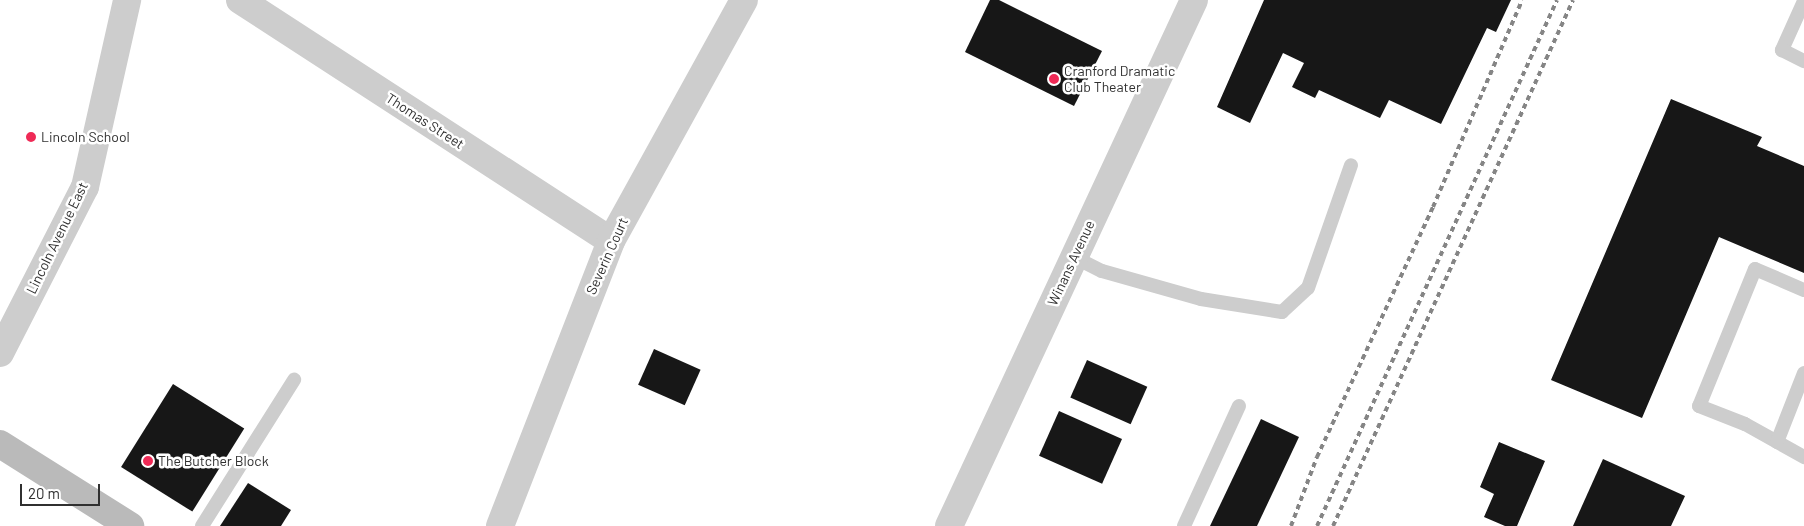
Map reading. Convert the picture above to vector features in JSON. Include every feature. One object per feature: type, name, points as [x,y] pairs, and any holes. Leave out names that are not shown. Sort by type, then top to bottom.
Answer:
[{"type":"street","name":"Lincoln Avenue East","points":[[0,353],[85,187],[127,0]]},
{"type":"street","name":"Thomas Street","points":[[240,0],[611,242]]},
{"type":"street","name":"Severin Court","points":[[500,526],[611,242],[744,0]]},
{"type":"street","name":"Winans Avenue","points":[[949,526],[1194,0]]},
{"type":"street","points":[[0,444],[130,526]]},
{"type":"lane","points":[[1804,1],[1782,50],[1804,61]]},
{"type":"lane","points":[[1074,257],[1102,271],[1200,299],[1282,312],[1308,288],[1351,165]]},
{"type":"lane","points":[[1804,290],[1754,269],[1699,406],[1777,442],[1804,457]]},
{"type":"lane","points":[[1777,442],[1804,374]]},
{"type":"lane","points":[[202,526],[294,380]]},
{"type":"lane","points":[[1184,526],[1239,406]]},
{"type":"building","name":"Cranford Dramatic Club Theater","points":[[990,0],[999,0],[1102,51],[1074,106],[965,52]]},
{"type":"building","points":[[1264,0],[1511,0],[1496,32],[1487,28],[1441,124],[1389,100],[1380,118],[1319,90],[1315,98],[1292,87],[1304,63],[1283,53],[1250,123],[1217,107]]},
{"type":"building","points":[[1671,99],[1762,137],[1757,146],[1804,166],[1804,273],[1719,237],[1642,418],[1551,380]]},
{"type":"building","points":[[654,349],[701,370],[685,405],[638,385]]},
{"type":"building","points":[[1087,360],[1147,387],[1131,424],[1070,397]]},
{"type":"building","points":[[173,384],[244,429],[192,512],[121,467]]},
{"type":"building","points":[[1059,411],[1122,439],[1102,484],[1039,456]]},
{"type":"building","points":[[1261,419],[1299,437],[1257,526],[1210,526]]},
{"type":"building","points":[[1499,442],[1545,461],[1517,526],[1505,526],[1484,517],[1494,494],[1480,487]]},
{"type":"building","points":[[1603,459],[1685,496],[1671,526],[1573,526]]},
{"type":"building","points":[[248,483],[291,510],[281,526],[220,526]]},
{"type":"railway","points":[[1291,526],[1317,457],[1433,207],[1522,0]]},
{"type":"railway","points":[[1317,526],[1557,0]]},
{"type":"railway","points":[[1333,526],[1573,0]]},
{"type":"place","name":"Cranford Dramatic Club Theater","points":[[1054,79]]},
{"type":"place","name":"Lincoln School","points":[[31,137]]},
{"type":"place","name":"The Butcher Block","points":[[148,461]]}]
